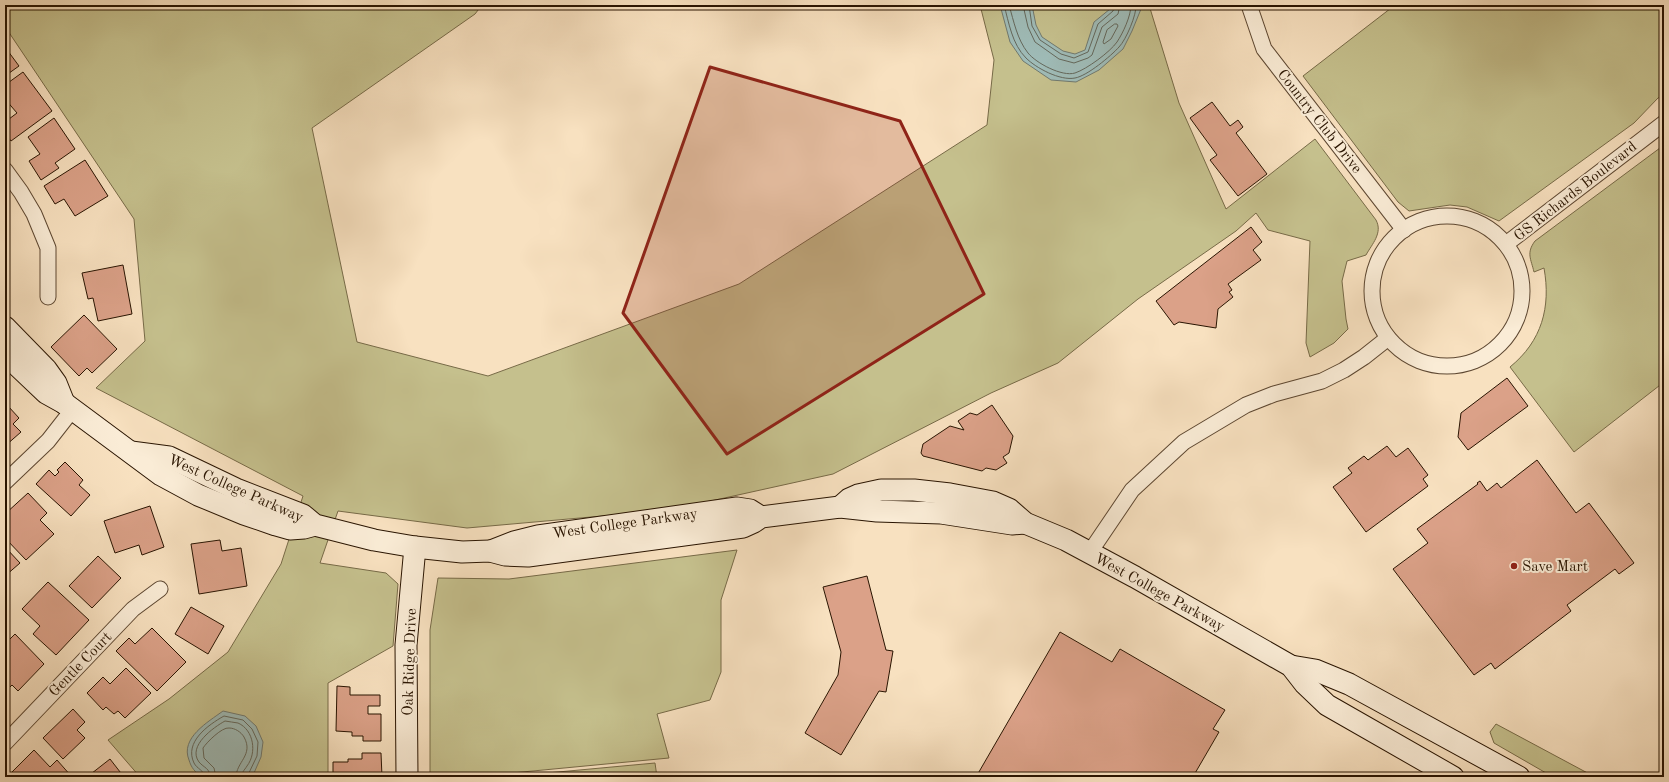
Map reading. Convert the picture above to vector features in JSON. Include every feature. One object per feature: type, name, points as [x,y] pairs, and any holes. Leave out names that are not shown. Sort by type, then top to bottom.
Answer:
[{"type":"street","name":"Country Club Drive","points":[[1249,5],[1264,49],[1404,230]]},
{"type":"street","name":"GS Richards Boulevard","points":[[1506,244],[1664,123]]},
{"type":"street","points":[[5,170],[21,192],[34,214],[48,248],[48,297]]},
{"type":"street","points":[[1439,216],[1458,217],[1476,222],[1493,232],[1506,244],[1516,261],[1522,280],[1522,300],[1517,319],[1508,336],[1494,350],[1477,360],[1465,364],[1458,366],[1439,366],[1420,361],[1402,351],[1388,338],[1377,316],[1373,301],[1373,280],[1378,261],[1389,244],[1404,230],[1420,221],[1439,216]]},
{"type":"street","points":[[5,327],[46,369],[69,406],[48,440],[5,482]]},
{"type":"street","points":[[1090,552],[1132,490],[1184,442],[1246,405],[1274,394],[1322,381],[1344,370],[1364,357],[1388,338]]},
{"type":"street","name":"West College Parkway","points":[[5,354],[46,393],[69,406],[131,452],[169,458],[236,489],[303,515],[315,525],[374,540],[415,547],[462,552],[490,551],[505,555],[528,556],[743,527],[761,517],[840,507],[878,511],[942,513],[1012,524],[1025,523],[1044,530],[1090,552],[1291,666],[1315,670],[1349,684],[1519,777]]},
{"type":"street","name":"Oak Ridge Drive","points":[[407,777],[406,645],[415,547]]},
{"type":"street","name":"Gentle Court","points":[[5,743],[133,610],[160,589]]},
{"type":"street","name":"West College Parkway","points":[[1291,666],[1305,684],[1327,705],[1453,777]]},
{"type":"highlighted area","points":[[710,67],[900,121],[984,294],[727,454],[623,313]]},
{"type":"shaded area","points":[[5,5],[482,5],[475,14],[312,128],[357,342],[488,376],[739,284],[987,125],[994,60],[980,5],[1149,5],[1179,103],[1226,209],[1315,139],[1376,220],[1378,229],[1376,238],[1366,255],[1347,261],[1342,281],[1348,329],[1334,343],[1310,357],[1306,343],[1310,241],[1268,230],[1256,213],[1236,231],[1138,299],[1058,363],[991,393],[833,474],[670,510],[467,528],[338,511],[320,563],[386,573],[398,584],[393,646],[328,683],[328,777],[140,777],[108,740],[169,699],[228,652],[281,564],[303,496],[96,388],[145,341],[134,219],[8,31],[5,24]]},
{"type":"shaded area","points":[[1395,5],[1664,5],[1664,95],[1658,98],[1634,123],[1499,221],[1467,207],[1450,205],[1409,211],[1398,202],[1303,76]]},
{"type":"shaded area","points":[[1664,145],[1664,382],[1574,452],[1510,367],[1521,357],[1537,335],[1545,310],[1546,282],[1544,268],[1534,272],[1530,256],[1532,245],[1535,241]]},
{"type":"shaded area","points":[[737,550],[721,600],[721,672],[710,700],[657,714],[669,758],[470,777],[430,777],[430,630],[438,578],[509,579]]},
{"type":"shaded area","points":[[1496,724],[1595,777],[1553,777],[1494,743],[1490,732]]},
{"type":"shaded area","points":[[655,763],[657,777],[504,777]]},
{"type":"water","points":[[1000,5],[1032,5],[1036,25],[1042,37],[1063,51],[1075,54],[1085,50],[1094,22],[1110,9],[1111,5],[1139,5],[1141,9],[1123,49],[1099,70],[1076,82],[1051,80],[1023,61],[1010,42]]},
{"type":"water","points":[[223,711],[245,716],[256,726],[263,742],[261,757],[254,773],[248,777],[205,777],[195,771],[190,763],[187,752],[188,745],[192,738],[197,731]]},
{"type":"building","points":[[5,47],[19,66],[5,76]]},
{"type":"building","points":[[23,72],[52,111],[11,141],[5,133],[5,122],[17,113],[5,99],[5,85]]},
{"type":"building","points":[[1212,102],[1230,126],[1238,120],[1243,127],[1236,133],[1267,174],[1238,196],[1210,160],[1217,155],[1190,118]]},
{"type":"building","points":[[54,118],[75,149],[55,163],[59,168],[41,180],[29,161],[40,154],[28,137]]},
{"type":"building","points":[[85,160],[108,196],[75,216],[64,199],[55,204],[44,186]]},
{"type":"building","points":[[1251,227],[1262,242],[1253,250],[1261,260],[1228,284],[1232,290],[1229,292],[1233,297],[1218,309],[1216,328],[1179,322],[1174,325],[1156,301]]},
{"type":"building","points":[[123,265],[132,314],[98,321],[93,298],[88,299],[82,273]]},
{"type":"building","points":[[84,315],[117,349],[92,373],[87,368],[79,376],[51,347]]},
{"type":"building","points":[[1507,378],[1528,406],[1468,450],[1458,437],[1461,413]]},
{"type":"building","points":[[992,405],[1013,436],[1009,453],[1003,457],[1007,463],[996,470],[986,468],[982,471],[923,456],[921,453],[923,444],[950,426],[964,430],[958,421],[970,413],[977,415]]},
{"type":"building","points":[[8,406],[19,418],[13,424],[21,432],[5,446],[5,409]]},
{"type":"building","points":[[1387,446],[1396,457],[1408,448],[1428,475],[1423,479],[1428,486],[1366,532],[1333,487],[1352,473],[1348,468],[1364,456],[1368,460]]},
{"type":"building","name":"Save Mart","points":[[1537,460],[1576,513],[1589,503],[1634,563],[1619,574],[1615,569],[1567,605],[1571,611],[1495,669],[1491,663],[1474,675],[1393,569],[1428,543],[1417,529],[1478,484],[1477,483],[1480,481],[1487,491],[1497,483],[1501,488]]},
{"type":"building","points":[[65,462],[83,480],[79,485],[90,495],[71,516],[36,484],[49,470],[55,476],[59,472],[57,470]]},
{"type":"building","points":[[28,493],[47,513],[40,520],[54,534],[26,560],[5,538],[5,514]]},
{"type":"building","points":[[150,506],[164,547],[142,555],[139,545],[115,553],[104,521]]},
{"type":"building","points":[[220,540],[222,551],[241,548],[247,586],[199,594],[191,544]]},
{"type":"building","points":[[5,547],[20,563],[5,576]]},
{"type":"building","points":[[98,556],[121,578],[92,608],[69,586]]},
{"type":"building","points":[[867,576],[886,650],[893,651],[886,692],[879,691],[841,755],[805,733],[838,675],[841,652],[823,587]]},
{"type":"building","points":[[48,582],[89,620],[56,655],[33,634],[40,626],[22,609]]},
{"type":"building","points":[[191,607],[224,626],[208,654],[175,634]]},
{"type":"building","points":[[152,628],[186,662],[157,691],[116,651],[129,638],[135,644]]},
{"type":"building","points":[[1060,632],[1112,662],[1120,649],[1225,710],[1213,729],[1219,732],[1194,775],[1198,777],[976,777]]},
{"type":"building","points":[[15,634],[44,664],[18,691],[12,685],[5,692],[5,644]]},
{"type":"building","points":[[126,668],[151,693],[125,718],[118,711],[114,714],[106,707],[103,710],[87,693],[103,677],[110,684]]},
{"type":"building","points":[[337,686],[350,687],[350,695],[380,695],[380,706],[368,706],[368,714],[381,714],[381,741],[363,741],[363,736],[352,736],[352,732],[336,731]]},
{"type":"building","points":[[73,709],[85,722],[77,730],[85,738],[63,759],[43,738]]},
{"type":"building","points":[[34,750],[50,767],[57,760],[72,777],[7,777]]},
{"type":"building","points":[[362,753],[381,753],[382,777],[333,777],[333,762],[348,762],[348,759],[362,759]]},
{"type":"building","points":[[110,759],[124,777],[87,777]]},
{"type":"place","name":"Save Mart","points":[[1514,566]]}]
